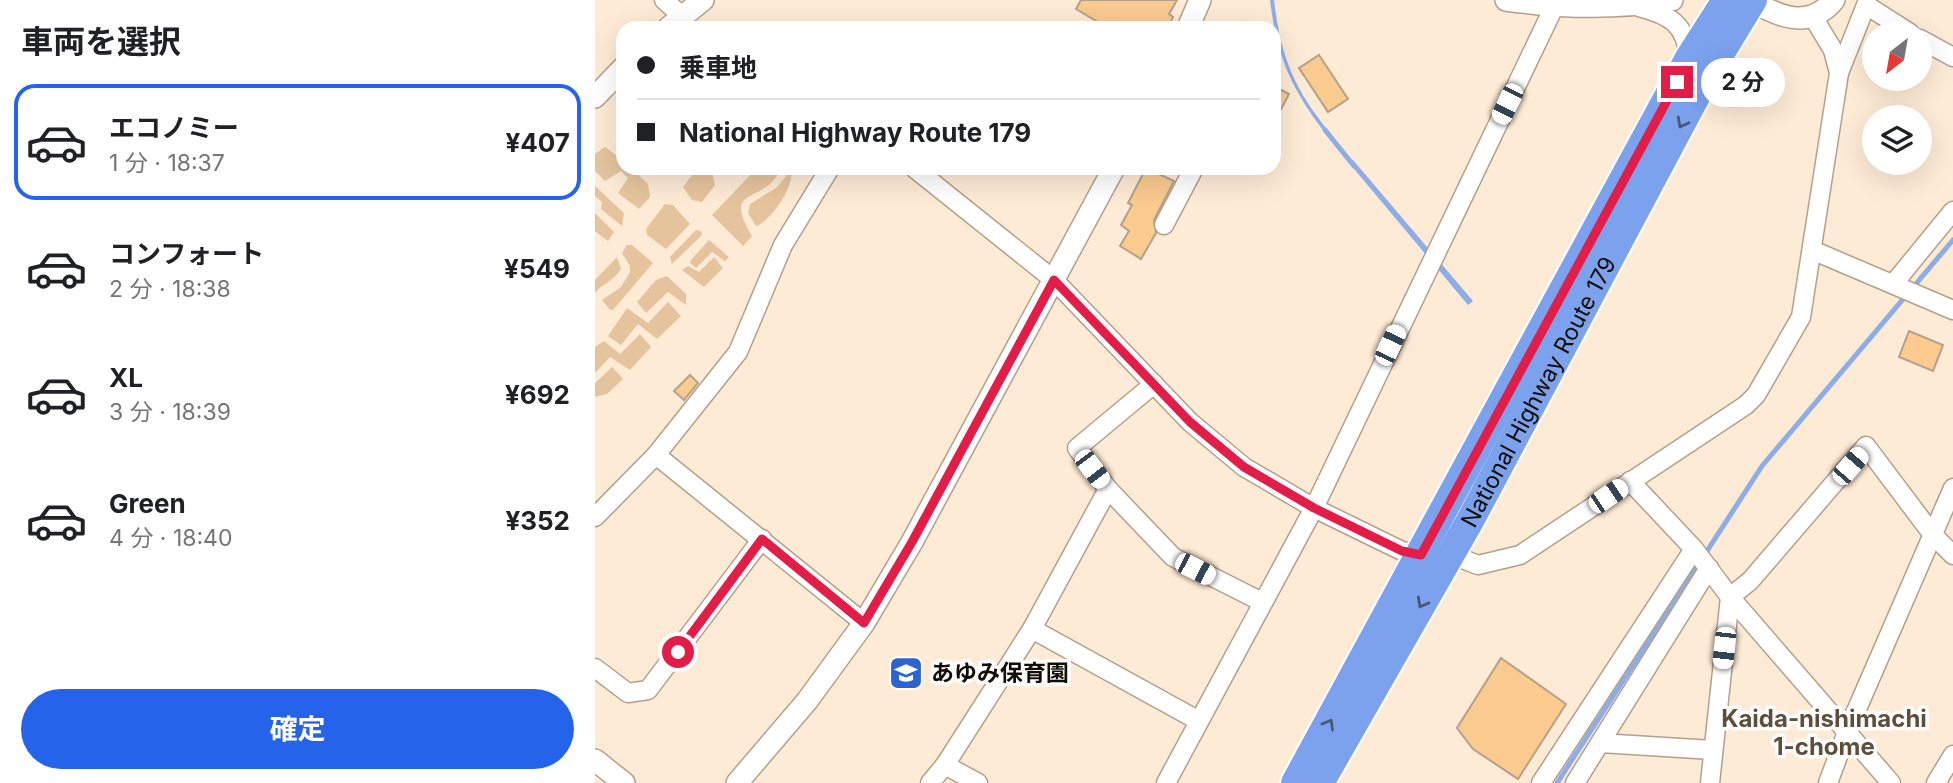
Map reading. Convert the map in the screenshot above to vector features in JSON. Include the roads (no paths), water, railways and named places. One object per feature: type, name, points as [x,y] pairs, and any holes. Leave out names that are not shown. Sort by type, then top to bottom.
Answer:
[{"type":"highway","name":"National Highway Route 179","points":[[1295,783],[1689,58],[1726,0]]},
{"type":"highway","name":"National Highway Route 179","points":[[1320,783],[1450,554],[1708,74],[1752,0]]},
{"type":"street","points":[[664,0],[674,21]]},
{"type":"street","points":[[676,21],[703,0]]},
{"type":"street","points":[[1191,21],[1200,0]]},
{"type":"street","points":[[1506,0],[1554,7],[1636,6],[1672,0]]},
{"type":"street","points":[[1752,0],[1774,15],[1800,19],[1813,18],[1834,0]]},
{"type":"street","points":[[923,175],[1054,280],[1190,422],[1226,453],[1314,508],[1402,551],[1421,555],[1450,554],[1478,565],[1520,555],[1746,405],[1756,395],[1801,317],[1839,72],[1866,5],[1874,4],[1895,21]]},
{"type":"street","points":[[1636,6],[1665,13],[1676,21],[1684,32],[1689,58]]},
{"type":"street","points":[[1166,783],[1314,508],[1554,7]]},
{"type":"street","points":[[1813,18],[1833,50],[1839,72]]},
{"type":"street","points":[[1932,46],[1953,58]]},
{"type":"street","points":[[595,97],[616,75]]},
{"type":"street","points":[[595,517],[656,455],[738,352],[783,245],[826,175]]},
{"type":"street","points":[[737,783],[807,701],[864,623],[912,542],[1110,175]]},
{"type":"street","points":[[1164,225],[1190,175]]},
{"type":"street","points":[[1894,283],[1953,211]]},
{"type":"street","points":[[1812,250],[1953,310]]},
{"type":"street","points":[[1154,384],[1077,448],[1108,489],[1174,558],[1262,602]]},
{"type":"street","points":[[1710,783],[1730,597],[1750,581],[1866,446],[1933,535],[1953,555]]},
{"type":"street","points":[[656,455],[864,623]]},
{"type":"street","points":[[1630,481],[1694,549],[1730,597],[1891,783]]},
{"type":"street","points":[[1828,783],[1847,732],[1953,488]]},
{"type":"street","points":[[930,783],[945,765],[1032,629],[1108,489]]},
{"type":"street","points":[[595,668],[628,693],[648,690],[762,539]]},
{"type":"street","points":[[1541,783],[1694,549]]},
{"type":"street","points":[[1575,783],[1709,568]]},
{"type":"street","points":[[1032,629],[1199,721]]},
{"type":"street","points":[[1599,743],[1713,750]]},
{"type":"street","points":[[1936,783],[1953,755]]},
{"type":"street","points":[[595,760],[624,783]]},
{"type":"street","points":[[945,765],[978,783]]},
{"type":"water","points":[[1270,0],[1274,0],[1277,21],[1273,21]]},
{"type":"water","points":[[1281,39],[1291,72],[1307,102],[1331,134],[1328,137],[1305,104],[1282,56]]},
{"type":"water","points":[[1353,160],[1473,301],[1468,305],[1350,164]]},
{"type":"waterway","points":[[1325,130],[1354,166]]},
{"type":"waterway","points":[[1557,783],[1762,466],[1953,240]]},
{"type":"place","name":"あゆみ保育園","points":[[906,673]]},
{"type":"district","name":"Kaida-nishimachi 1-chome","points":[[1824,732]]}]
